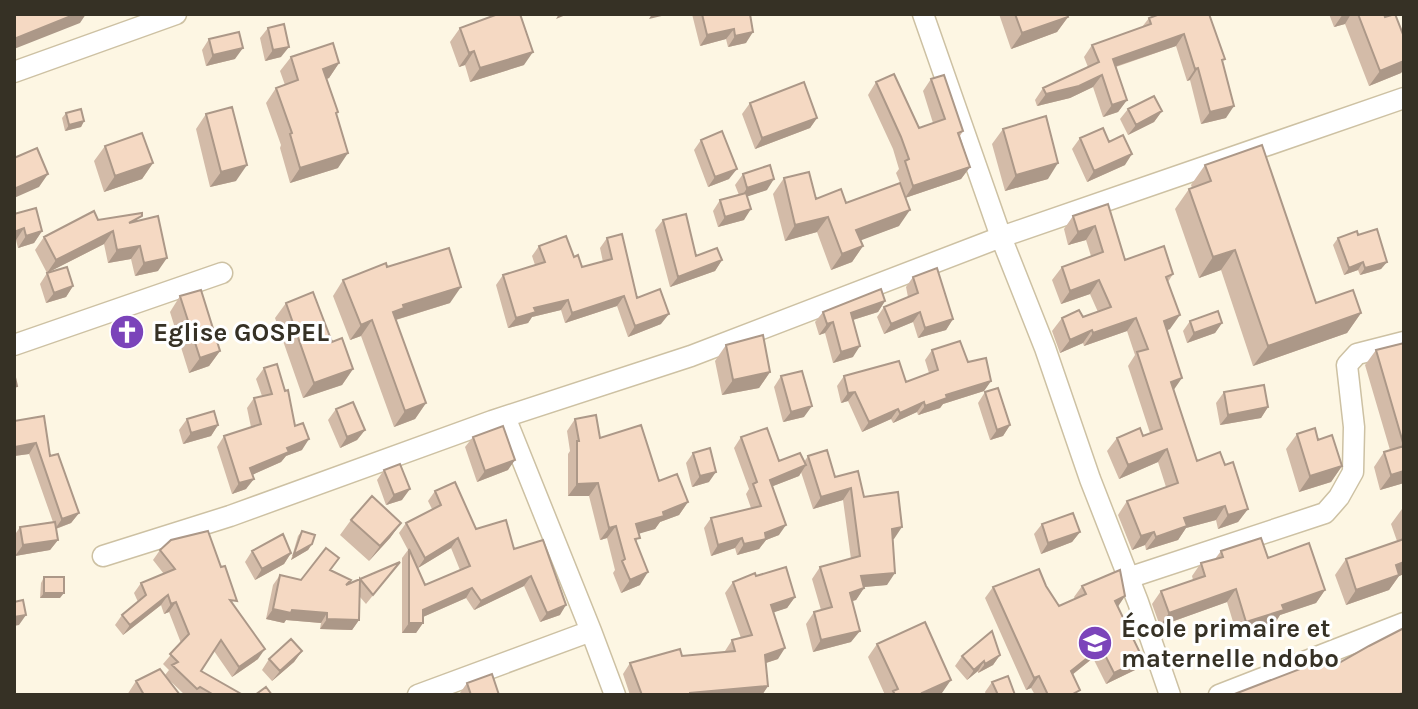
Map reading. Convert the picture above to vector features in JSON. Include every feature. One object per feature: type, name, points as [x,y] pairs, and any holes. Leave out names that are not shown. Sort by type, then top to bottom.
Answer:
[{"type":"street","points":[[14,72],[176,14]]},
{"type":"street","points":[[923,14],[1001,237],[1045,348],[1170,695]]},
{"type":"street","points":[[103,556],[230,516],[505,417],[691,356],[1001,237],[1404,98]]},
{"type":"street","points":[[14,345],[222,273]]},
{"type":"street","points":[[1128,578],[1325,513],[1339,497],[1353,472],[1354,427],[1347,365],[1357,354],[1404,342]]},
{"type":"street","points":[[505,417],[615,695]]},
{"type":"street","points":[[1219,695],[1404,623]]},
{"type":"street","points":[[418,695],[591,631]]},
{"type":"building","points":[[14,14],[76,14],[14,39]]},
{"type":"building","points":[[498,14],[520,14],[533,52],[480,68],[474,51],[469,53],[460,28]]},
{"type":"building","points":[[702,14],[750,14],[753,32],[735,36],[734,29],[707,35]]},
{"type":"building","points":[[1015,14],[1067,14],[1068,17],[1022,33]]},
{"type":"building","points":[[1160,14],[1209,14],[1225,59],[1222,60],[1234,106],[1210,112],[1198,68],[1195,69],[1184,34],[1113,59],[1127,100],[1112,105],[1102,75],[1079,86],[1046,94],[1043,88],[1099,62],[1092,45],[1151,24],[1149,18]]},
{"type":"building","points":[[1358,14],[1384,14],[1385,17],[1395,14],[1404,37],[1404,61],[1380,71]]},
{"type":"building","points":[[284,24],[289,47],[273,50],[268,28]]},
{"type":"building","points":[[239,32],[243,48],[213,55],[209,39]]},
{"type":"building","points":[[333,43],[339,63],[323,69],[348,153],[300,168],[276,88],[298,80],[291,57]]},
{"type":"building","points":[[894,74],[919,128],[945,119],[931,79],[944,75],[963,131],[958,133],[970,167],[913,186],[905,161],[909,159],[876,82]]},
{"type":"building","points":[[804,82],[817,118],[762,138],[750,103]]},
{"type":"building","points":[[1154,96],[1162,111],[1136,125],[1128,109]]},
{"type":"building","points":[[232,107],[247,165],[221,172],[206,114]]},
{"type":"building","points":[[81,109],[84,121],[69,125],[66,113]]},
{"type":"building","points":[[1046,116],[1058,163],[1016,175],[1003,129]]},
{"type":"building","points":[[1103,128],[1109,142],[1123,135],[1132,154],[1094,171],[1080,138]]},
{"type":"building","points":[[722,131],[737,169],[715,177],[701,140]]},
{"type":"building","points":[[142,133],[153,163],[115,176],[105,146]]},
{"type":"building","points":[[1262,145],[1316,303],[1353,290],[1361,313],[1268,346],[1235,250],[1213,257],[1189,189],[1211,181],[1205,165]]},
{"type":"building","points":[[37,148],[48,174],[14,189],[14,158]]},
{"type":"building","points":[[770,165],[774,179],[747,188],[743,174]]},
{"type":"building","points":[[809,172],[816,199],[841,189],[846,203],[900,183],[910,210],[856,230],[863,246],[842,254],[828,217],[795,225],[784,178]]},
{"type":"building","points":[[746,193],[751,209],[725,217],[720,200]]},
{"type":"building","points":[[1108,204],[1125,260],[1164,246],[1173,274],[1166,277],[1180,315],[1164,321],[1182,378],[1171,382],[1197,461],[1220,452],[1225,465],[1233,462],[1248,509],[1228,515],[1225,506],[1184,518],[1187,526],[1156,537],[1154,532],[1141,536],[1127,501],[1178,483],[1167,449],[1128,465],[1117,438],[1140,428],[1143,436],[1162,429],[1137,352],[1148,349],[1136,318],[1093,333],[1092,330],[1070,340],[1062,318],[1079,310],[1083,317],[1111,307],[1099,280],[1070,291],[1062,267],[1103,252],[1095,226],[1078,232],[1073,216]]},
{"type":"building","points":[[36,208],[42,231],[26,236],[24,228],[14,232],[14,214]]},
{"type":"building","points":[[94,211],[98,220],[142,213],[129,223],[158,216],[167,258],[144,263],[140,246],[117,250],[113,231],[56,260],[44,237]]},
{"type":"building","points":[[686,214],[696,256],[717,248],[722,260],[678,277],[663,220]]},
{"type":"building","points":[[1377,229],[1387,262],[1365,268],[1363,262],[1349,268],[1338,238],[1357,231],[1358,235]]},
{"type":"building","points":[[622,234],[637,298],[660,289],[669,314],[635,326],[624,296],[572,313],[568,300],[534,308],[536,312],[516,318],[503,275],[545,262],[539,246],[566,236],[574,257],[578,255],[582,267],[612,259],[607,238]]},
{"type":"building","points":[[449,248],[461,287],[403,305],[404,308],[393,312],[426,403],[405,411],[372,320],[361,325],[343,280],[386,263],[387,267]]},
{"type":"building","points":[[67,267],[73,286],[54,293],[47,273]]},
{"type":"building","points":[[937,268],[953,319],[925,328],[920,312],[891,324],[884,307],[918,293],[913,277]]},
{"type":"building","points":[[881,289],[885,301],[851,313],[860,346],[841,352],[833,322],[827,324],[823,312]]},
{"type":"building","points":[[201,290],[220,351],[200,358],[180,296]]},
{"type":"building","points":[[313,292],[332,342],[342,338],[353,369],[314,383],[286,303]]},
{"type":"building","points":[[1218,311],[1222,323],[1194,333],[1190,321]]},
{"type":"building","points":[[763,335],[770,372],[733,380],[726,345]]},
{"type":"building","points":[[960,341],[968,362],[986,358],[991,381],[946,395],[947,398],[925,406],[924,402],[900,413],[898,409],[869,422],[855,392],[848,393],[844,376],[899,361],[906,382],[938,370],[932,350]]},
{"type":"building","points":[[1404,343],[1404,446],[1376,350]]},
{"type":"building","points":[[277,364],[285,391],[288,390],[295,426],[303,423],[309,439],[287,448],[289,452],[250,468],[254,479],[239,483],[224,436],[261,424],[254,398],[272,394],[264,368]]},
{"type":"building","points":[[802,371],[812,406],[791,412],[781,376]]},
{"type":"building","points":[[1264,385],[1268,407],[1228,415],[1224,392]]},
{"type":"building","points":[[998,388],[1010,425],[997,430],[985,392]]},
{"type":"building","points":[[353,402],[365,430],[347,437],[336,409]]},
{"type":"building","points":[[214,411],[218,425],[191,433],[187,419]]},
{"type":"building","points":[[596,415],[600,438],[641,425],[659,481],[677,474],[688,502],[663,512],[664,516],[636,524],[640,538],[635,539],[648,572],[630,580],[622,561],[625,559],[616,526],[609,528],[598,483],[577,484],[579,441],[575,419]]},
{"type":"building","points":[[44,416],[50,456],[58,454],[79,513],[62,519],[36,443],[15,447],[14,421]]},
{"type":"building","points":[[503,426],[515,460],[485,471],[473,437]]},
{"type":"building","points":[[767,428],[779,461],[800,453],[806,465],[770,480],[786,525],[765,533],[766,539],[744,544],[742,538],[718,545],[711,518],[761,506],[753,484],[757,482],[741,437]]},
{"type":"building","points":[[1315,428],[1318,440],[1332,435],[1342,466],[1310,476],[1297,434]]},
{"type":"building","points":[[1404,446],[1404,471],[1391,475],[1384,452]]},
{"type":"building","points":[[710,448],[716,472],[700,476],[693,453]]},
{"type":"building","points":[[827,450],[835,477],[858,471],[864,497],[898,492],[902,527],[892,529],[895,573],[861,576],[864,588],[850,593],[860,631],[821,640],[814,612],[832,607],[820,567],[860,556],[851,488],[821,497],[808,456]]},
{"type":"building","points":[[400,464],[410,489],[394,495],[384,470]]},
{"type":"building","points":[[455,482],[476,529],[506,520],[514,549],[543,540],[566,605],[547,613],[531,576],[481,601],[472,588],[423,610],[423,623],[409,623],[409,549],[425,585],[470,566],[458,538],[425,558],[406,523],[441,505],[435,491]]},
{"type":"building","points":[[372,496],[401,523],[380,546],[351,520]]},
{"type":"building","points":[[1073,513],[1080,532],[1048,543],[1042,524]]},
{"type":"building","points":[[55,522],[58,540],[23,545],[20,527]]},
{"type":"building","points":[[208,531],[237,601],[230,600],[265,649],[239,667],[221,640],[201,671],[243,695],[214,695],[200,687],[197,689],[172,665],[178,662],[170,654],[189,634],[176,602],[171,604],[168,595],[130,625],[122,615],[146,595],[141,583],[175,569],[160,550],[171,540]]},
{"type":"building","points":[[302,531],[315,535],[312,544],[294,554]]},
{"type":"building","points":[[283,534],[291,553],[262,569],[252,551]]},
{"type":"building","points":[[1261,538],[1268,558],[1309,543],[1325,590],[1282,605],[1284,610],[1246,622],[1236,589],[1169,613],[1161,591],[1205,576],[1201,563],[1223,557],[1221,551]]},
{"type":"building","points":[[1404,539],[1404,562],[1396,565],[1399,575],[1356,590],[1346,559]]},
{"type":"building","points":[[326,548],[339,558],[330,570],[351,580],[346,585],[360,579],[359,620],[327,619],[327,613],[292,610],[291,613],[273,609],[280,575],[301,580]]},
{"type":"building","points":[[400,562],[373,595],[360,579]]},
{"type":"building","points":[[786,567],[795,597],[771,605],[785,648],[765,655],[768,686],[690,695],[642,695],[630,663],[680,649],[682,656],[735,651],[732,640],[752,635],[733,582],[755,573],[756,576]]},
{"type":"building","points":[[1039,569],[1059,606],[1086,594],[1082,586],[1120,570],[1125,596],[1115,601],[1143,659],[1114,673],[1101,647],[1071,671],[1080,690],[1071,695],[1048,695],[1039,676],[1034,678],[993,587]]},
{"type":"building","points":[[44,577],[64,577],[64,593],[44,593]]},
{"type":"building","points":[[23,600],[26,615],[14,617],[14,602]]},
{"type":"building","points":[[925,622],[951,680],[923,695],[895,695],[893,691],[898,689],[877,644]]},
{"type":"building","points":[[1404,628],[1404,693],[1232,695],[1326,659],[1330,668]]},
{"type":"building","points":[[992,631],[1000,655],[985,664],[984,661],[974,670],[962,656]]},
{"type":"building","points":[[291,639],[302,651],[280,671],[269,659]]},
{"type":"building","points":[[160,669],[180,695],[144,695],[136,681]]},
{"type":"building","points":[[492,674],[499,695],[471,695],[467,683]]},
{"type":"building","points":[[1008,676],[1015,695],[998,695],[992,682]]},
{"type":"building","points":[[266,687],[272,695],[255,695]]},
{"type":"place","name":"Eglise GOSPEL","points":[[127,332]]},
{"type":"place","name":"École primaire et maternelle ndobo","points":[[1095,643]]}]
